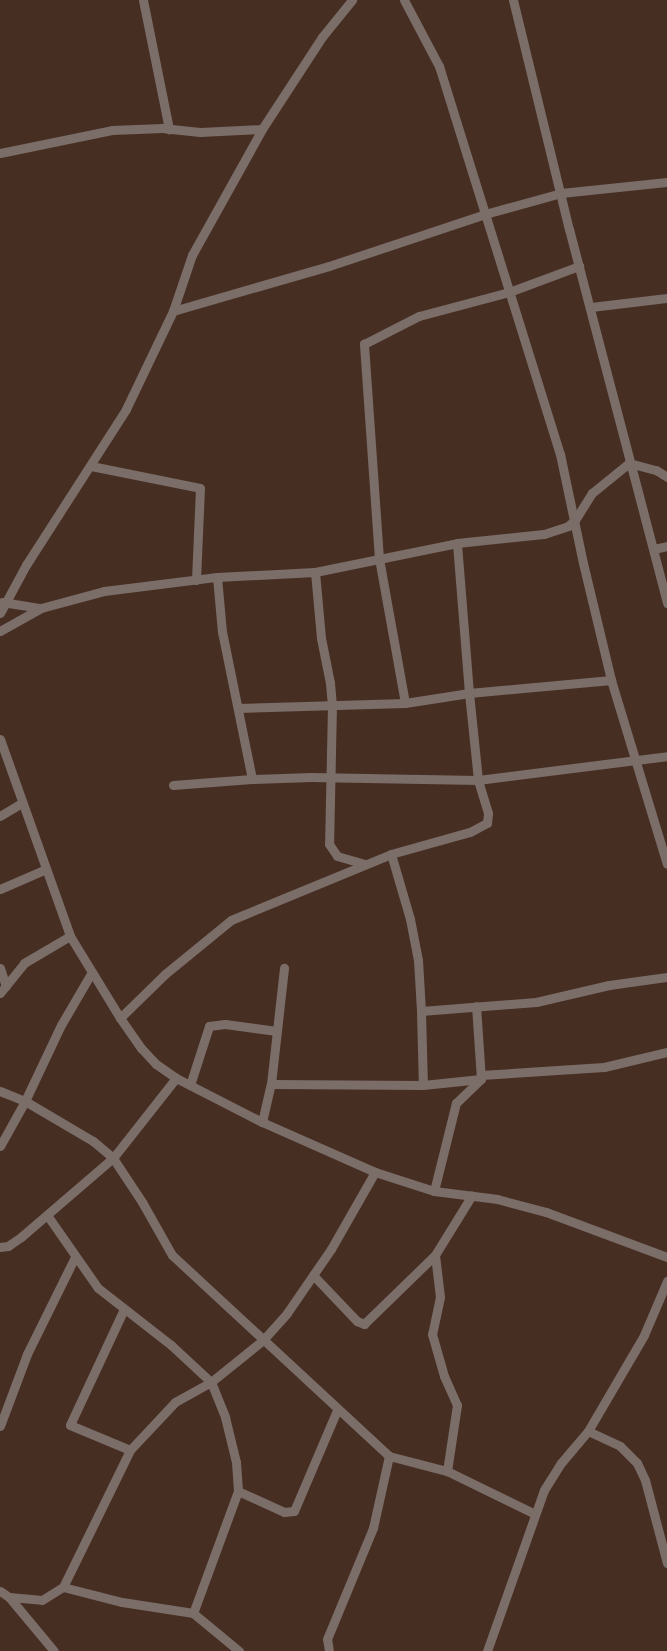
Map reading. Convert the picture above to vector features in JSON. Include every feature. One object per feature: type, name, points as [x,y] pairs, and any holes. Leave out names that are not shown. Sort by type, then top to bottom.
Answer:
[{"type":"street","points":[[143,0],[169,129]]},
{"type":"street","points":[[0,613],[3,603],[126,409],[173,311],[192,255],[262,129],[322,37],[352,0]]},
{"type":"street","points":[[404,0],[439,66],[560,454],[611,680],[667,864]]},
{"type":"street","points":[[513,0],[629,463],[667,603]]},
{"type":"street","points":[[0,153],[112,130],[169,129],[208,132],[262,129]]},
{"type":"street","points":[[173,311],[329,266],[485,214],[561,193],[667,182]]},
{"type":"street","points":[[405,703],[379,559],[364,344],[420,315],[510,292],[579,266]]},
{"type":"street","points":[[591,307],[667,298]]},
{"type":"street","points":[[0,631],[41,608],[104,591],[217,578],[315,572],[458,543],[544,534],[568,526],[575,520],[592,493],[629,463]]},
{"type":"street","points":[[629,463],[656,470],[667,477]]},
{"type":"street","points":[[91,466],[200,488],[196,580]]},
{"type":"street","points":[[120,1018],[165,974],[231,920],[391,854],[470,832],[487,823],[488,813],[478,780],[458,543]]},
{"type":"street","points":[[654,549],[667,546]]},
{"type":"street","points":[[315,572],[321,638],[332,705],[329,778],[330,849],[338,856],[365,864]]},
{"type":"street","points":[[217,578],[222,632],[252,779]]},
{"type":"street","points":[[3,603],[41,608]]},
{"type":"street","points":[[238,708],[405,703],[469,693],[611,680]]},
{"type":"street","points":[[0,739],[70,936],[120,1018],[141,1048],[156,1064],[177,1078],[262,1122],[375,1172],[434,1191],[472,1195],[546,1212],[667,1257]]},
{"type":"street","points":[[173,785],[252,779],[478,780],[667,756]]},
{"type":"street","points":[[0,816],[22,803]]},
{"type":"street","points":[[391,854],[416,950],[421,1011],[423,1085]]},
{"type":"street","points":[[0,889],[46,869]]},
{"type":"street","points":[[3,990],[24,963],[70,936]]},
{"type":"street","points":[[0,968],[3,990]]},
{"type":"street","points":[[262,1122],[271,1084],[284,968]]},
{"type":"street","points":[[0,1146],[92,972]]},
{"type":"street","points":[[421,1011],[536,1002],[609,985],[667,977]]},
{"type":"street","points":[[434,1191],[456,1103],[481,1077],[476,1006]]},
{"type":"street","points":[[190,1085],[208,1026],[225,1024],[277,1031]]},
{"type":"street","points":[[271,1084],[423,1085],[481,1077],[604,1067],[667,1053]]},
{"type":"street","points":[[0,1247],[8,1246],[113,1158],[177,1078]]},
{"type":"street","points":[[0,1091],[25,1101],[93,1141],[113,1158],[142,1202],[172,1255],[389,1456],[447,1471],[535,1514]]},
{"type":"street","points":[[9,1597],[42,1600],[63,1587],[130,1450],[175,1402],[211,1382],[263,1340],[287,1313],[331,1249],[375,1172]]},
{"type":"street","points":[[313,1275],[357,1321],[364,1324],[435,1255],[472,1195]]},
{"type":"street","points":[[47,1215],[98,1288],[171,1345],[211,1382],[232,1439],[238,1491],[193,1613]]},
{"type":"street","points":[[435,1255],[440,1297],[432,1335],[444,1376],[457,1405],[447,1471]]},
{"type":"street","points":[[0,1426],[27,1354],[75,1257]]},
{"type":"street","points":[[487,1651],[544,1490],[561,1463],[588,1431],[644,1335],[667,1281]]},
{"type":"street","points":[[124,1309],[70,1425],[130,1450]]},
{"type":"street","points":[[238,1491],[287,1513],[294,1511],[337,1410]]},
{"type":"street","points":[[588,1431],[620,1446],[637,1463],[645,1480],[667,1563]]},
{"type":"street","points":[[329,1651],[327,1639],[373,1528],[389,1456]]},
{"type":"street","points":[[63,1587],[122,1602],[193,1613],[239,1651]]},
{"type":"street","points":[[0,1591],[9,1597],[54,1651]]}]
